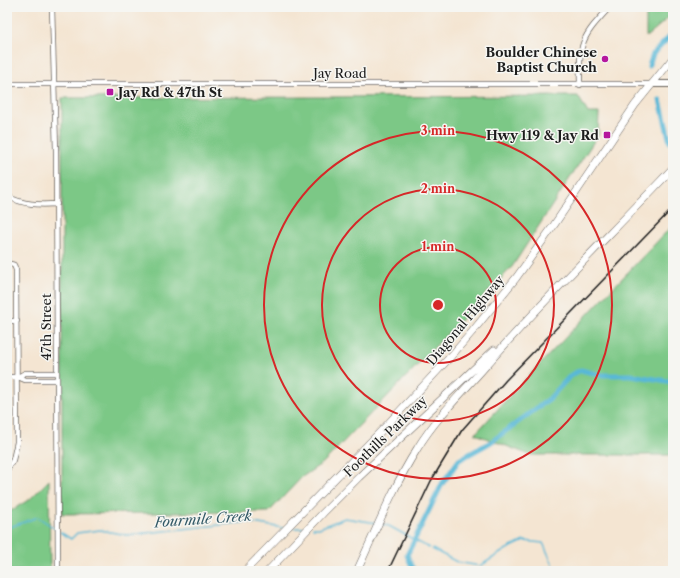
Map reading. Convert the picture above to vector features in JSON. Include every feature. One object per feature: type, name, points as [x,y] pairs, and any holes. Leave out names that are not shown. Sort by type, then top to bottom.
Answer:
[{"type":"highway","name":"Diagonal Highway","points":[[245,571],[302,514],[433,376],[489,311],[516,278],[554,225],[615,133],[673,58]]},
{"type":"highway","points":[[357,571],[383,513],[408,465],[426,436],[439,419],[524,323],[673,168]]},
{"type":"highway","name":"Foothills Parkway","points":[[268,571],[323,513],[445,395],[524,323]]},
{"type":"main road","name":"Jay Road","points":[[652,84],[673,84]]},
{"type":"street","name":"47th Street","points":[[52,7],[57,204],[58,571]]},
{"type":"street","points":[[580,85],[580,58],[582,43],[592,25],[610,7]]},
{"type":"street","name":"Jay Road","points":[[7,84],[652,84]]},
{"type":"street","points":[[7,196],[21,202],[32,204],[57,204]]},
{"type":"street","points":[[7,263],[14,265],[17,275],[18,377],[17,442],[13,460],[7,470]]},
{"type":"street","points":[[7,321],[17,321]]},
{"type":"street","points":[[18,377],[25,373],[57,373]]},
{"type":"street","points":[[7,377],[18,377],[25,380],[57,380]]},
{"type":"green space","points":[[646,7],[673,7],[673,14],[646,37]]},
{"type":"green space","points":[[578,96],[588,113],[599,113],[598,135],[512,267],[324,462],[302,477],[269,512],[62,514],[62,98]]},
{"type":"green space","points":[[673,225],[673,455],[530,455],[475,434],[519,386]]},
{"type":"green space","points":[[49,480],[50,571],[7,571],[7,513],[30,499]]},
{"type":"waterway","points":[[649,66],[653,54],[673,33]]},
{"type":"waterway","points":[[660,100],[670,142],[673,145]]},
{"type":"waterway","points":[[414,571],[407,555],[442,484],[459,460],[491,442],[549,399],[571,375],[581,370],[601,375],[631,375],[673,382]]},
{"type":"waterway","name":"Fourmile Creek","points":[[7,528],[38,517],[57,530]]},
{"type":"waterway","name":"Fourmile Creek","points":[[313,528],[319,528],[345,518],[377,523]]},
{"type":"waterway","name":"Fourmile Creek","points":[[60,532],[71,539],[77,533],[100,530],[127,535],[247,522],[283,528]]},
{"type":"waterway","name":"Fourmile Creek","points":[[381,524],[389,526],[429,548]]},
{"type":"waterway","name":"Fourmile Creek","points":[[291,528],[305,528]]},
{"type":"waterway","name":"Fourmile Creek","points":[[432,549],[457,562],[480,566],[507,549],[524,541],[543,543],[556,571]]},
{"type":"railway","points":[[388,571],[431,481],[462,430],[506,380],[673,208]]},
{"type":"place","name":"Boulder Chinese Baptist Church","points":[[605,59]]},
{"type":"place","name":"Jay Rd & 47th St","points":[[110,92]]},
{"type":"place","name":"Hwy 119 & Jay Rd","points":[[607,135]]}]
